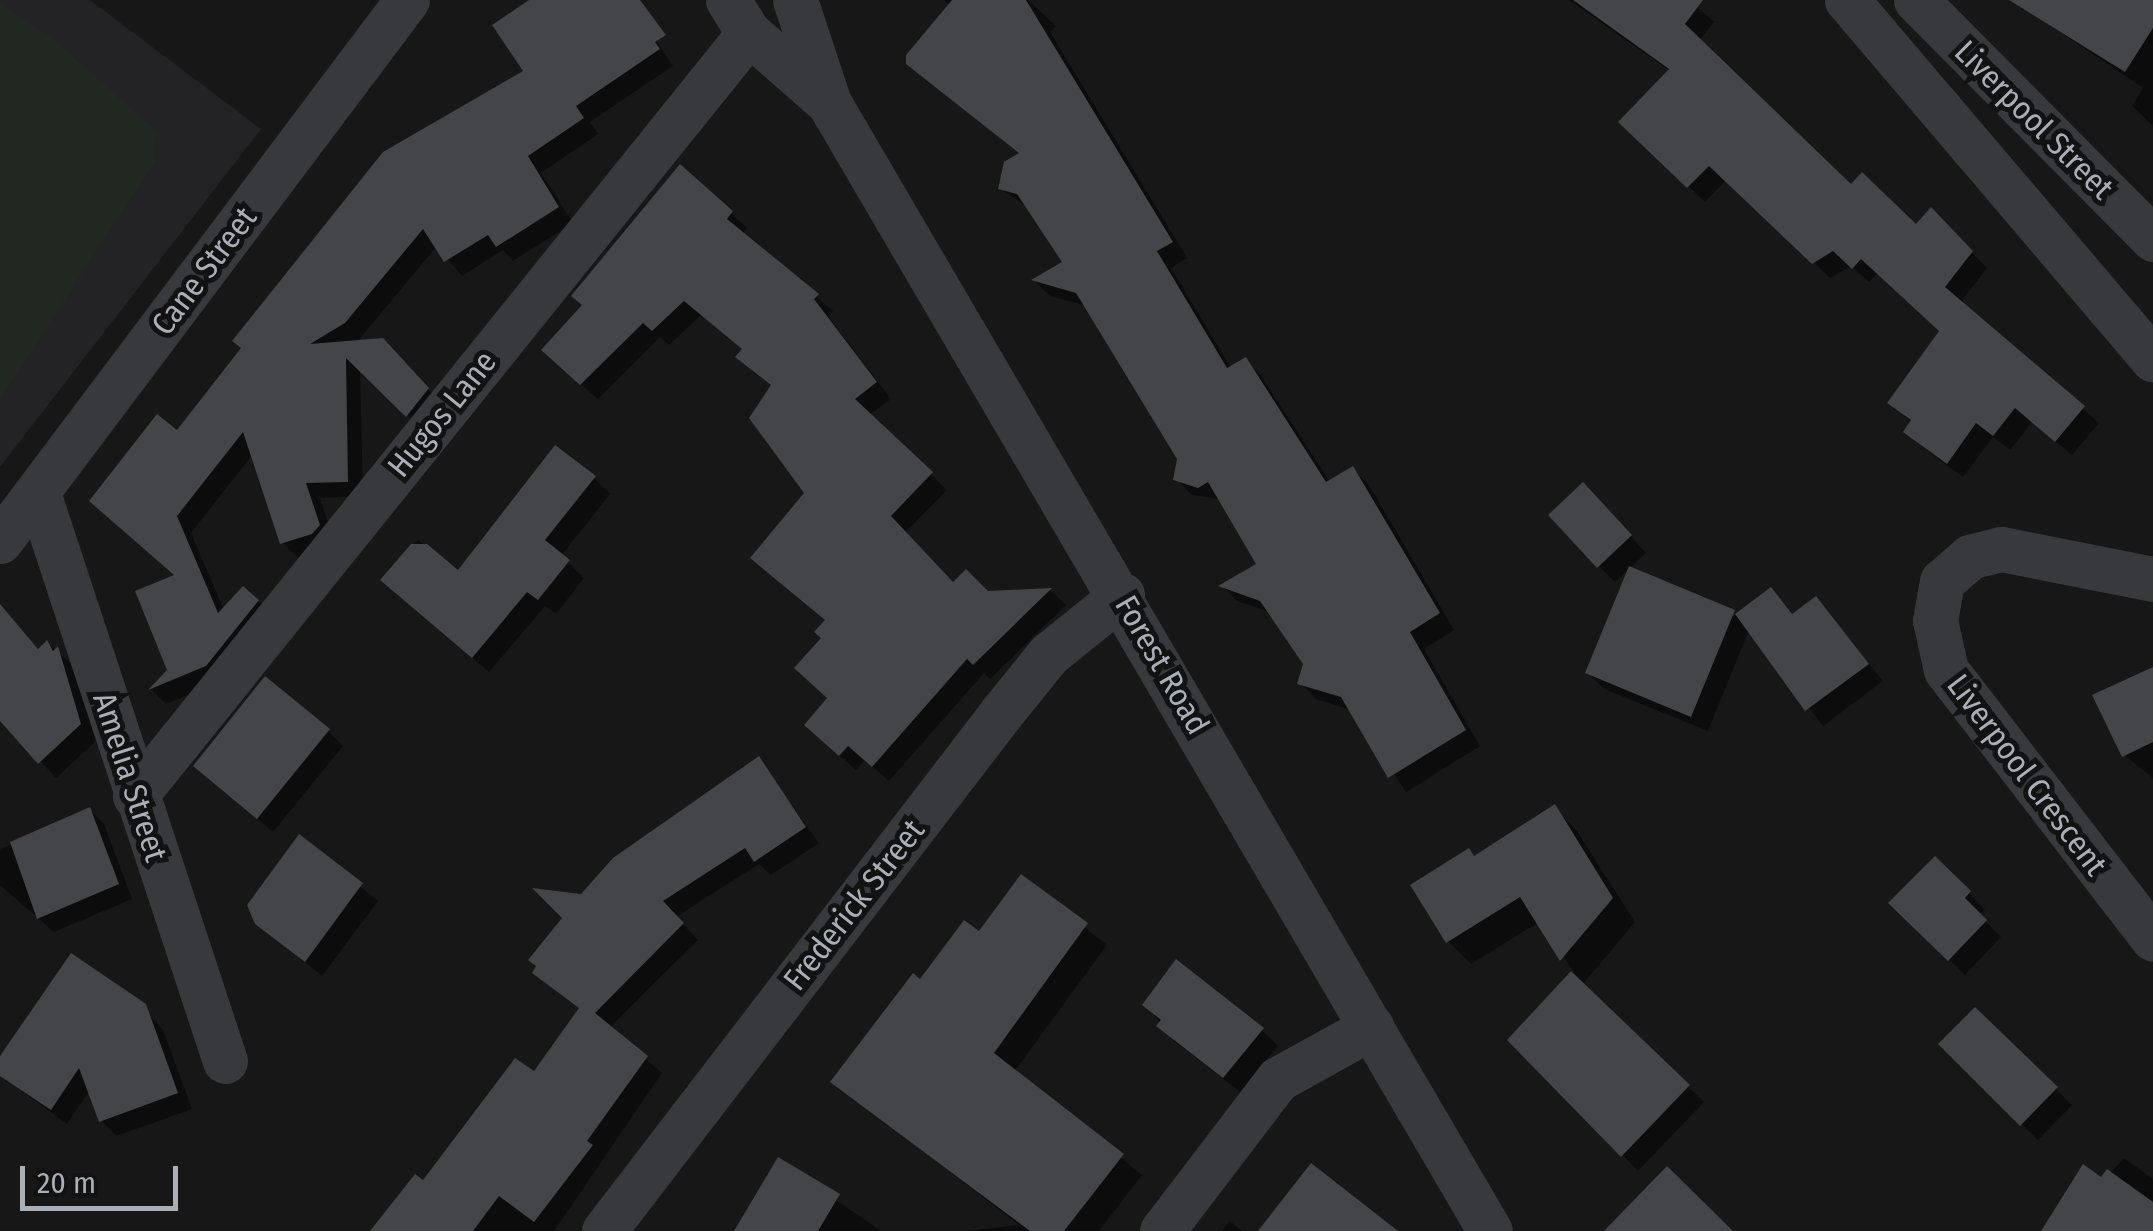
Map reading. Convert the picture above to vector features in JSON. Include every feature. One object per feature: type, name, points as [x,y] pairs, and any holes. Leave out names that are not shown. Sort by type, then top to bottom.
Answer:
[{"type":"street","name":"Cane Street","points":[[0,540],[407,0]]},
{"type":"street","name":"Forest Road","points":[[795,0],[829,103],[1122,595],[1490,1231]]},
{"type":"street","name":"Liverpool Street","points":[[1847,0],[2027,204],[2153,359]]},
{"type":"street","name":"Liverpool Street","points":[[1916,0],[2153,239]]},
{"type":"street","name":"Forest Road","points":[[738,16],[829,103]]},
{"type":"street","name":"Hugos Lane","points":[[135,796],[738,16]]},
{"type":"street","name":"Liverpool Street","points":[[2027,204],[2153,322]]},
{"type":"street","name":"Amelia Street","points":[[38,493],[225,1060]]},
{"type":"street","name":"Liverpool Crescent","points":[[2153,579],[2001,549],[1970,558],[1942,581],[1935,620],[1946,670],[2153,939]]},
{"type":"street","name":"Frederick Street","points":[[604,1231],[1014,697],[1050,654],[1122,595]]},
{"type":"street","points":[[1162,1231],[1278,1079],[1372,1028]]},
{"type":"shaded area","points":[[0,0],[90,0],[261,129],[0,467]]},
{"type":"shaded area","points":[[0,4],[58,43],[156,131],[155,163],[0,398]]},
{"type":"building","points":[[529,0],[640,0],[666,35],[655,42],[660,49],[576,106],[584,118],[528,156],[559,207],[496,247],[488,235],[444,262],[423,229],[345,323],[310,344],[383,338],[429,388],[406,417],[346,358],[348,482],[306,483],[320,525],[312,534],[280,544],[243,432],[177,516],[218,613],[243,586],[259,600],[206,666],[148,690],[167,670],[135,591],[174,575],[89,501],[157,414],[177,430],[241,348],[232,341],[383,152],[523,71],[492,25]]},
{"type":"building","points":[[952,0],[1026,0],[1173,242],[1157,251],[1227,368],[1246,357],[1326,482],[1353,466],[1440,613],[1410,632],[1466,730],[1388,778],[1341,697],[1297,684],[1303,664],[1260,601],[1218,586],[1256,564],[1208,482],[1198,488],[1173,480],[1177,459],[1076,293],[1031,280],[1062,262],[1017,194],[998,189],[1004,162],[1019,153],[906,64],[906,55]]},
{"type":"building","points":[[1573,0],[1703,0],[1685,24],[1851,184],[1862,172],[1916,224],[1931,207],[1973,251],[1945,287],[2085,406],[2055,442],[2015,408],[1993,436],[1976,423],[1947,464],[1903,432],[1911,420],[1887,403],[1939,331],[1861,259],[1852,269],[1833,251],[1812,264],[1709,166],[1687,188],[1618,122],[1669,69]]},
{"type":"building","points":[[2009,0],[2153,0],[2153,28],[2125,72]]},
{"type":"building","points":[[680,164],[733,211],[727,219],[819,294],[814,299],[877,382],[855,399],[933,472],[891,516],[953,582],[966,569],[988,591],[1052,588],[973,665],[967,659],[872,767],[848,746],[839,756],[804,725],[827,698],[794,668],[821,638],[814,632],[825,620],[750,558],[804,493],[749,418],[771,385],[735,357],[742,349],[684,301],[652,331],[643,323],[580,385],[541,350],[582,305],[571,296]]},
{"type":"building","points":[[555,445],[596,476],[545,540],[570,560],[538,600],[527,592],[472,658],[380,580],[411,544],[427,544],[458,570]]},
{"type":"building","points":[[1583,482],[1632,535],[1597,568],[1548,515]]},
{"type":"building","points":[[1629,566],[1735,610],[1691,717],[1585,673]]},
{"type":"building","points":[[1771,587],[1792,614],[1816,596],[1869,664],[1805,711],[1735,614]]},
{"type":"building","points":[[0,604],[38,649],[47,640],[53,651],[58,646],[81,724],[38,764],[0,721]]},
{"type":"building","points":[[2153,667],[2153,742],[2122,757],[2092,695]]},
{"type":"building","points":[[265,676],[330,729],[257,819],[193,766]]},
{"type":"building","points":[[759,756],[806,827],[754,862],[745,848],[663,901],[684,923],[595,1013],[648,1056],[587,1141],[593,1145],[534,1222],[499,1196],[473,1231],[370,1231],[415,1174],[423,1180],[515,1058],[534,1071],[579,1008],[532,973],[536,966],[528,960],[562,918],[532,888],[581,894],[613,858]]},
{"type":"building","points":[[1555,804],[1613,898],[1560,961],[1520,897],[1446,943],[1410,885],[1469,848],[1474,856]]},
{"type":"building","points":[[90,807],[119,884],[37,919],[10,842]]},
{"type":"building","points":[[299,834],[363,883],[305,962],[255,924],[247,905]]},
{"type":"building","points":[[1935,856],[1971,891],[1965,898],[1987,920],[1948,961],[1888,903]]},
{"type":"building","points":[[1021,874],[1088,923],[994,1053],[1124,1154],[1064,1231],[1030,1231],[830,1082],[913,973],[920,979],[964,920],[979,931]]},
{"type":"building","points":[[71,953],[146,1004],[178,1093],[99,1122],[79,1068],[51,1110],[0,1076],[0,1056]]},
{"type":"building","points":[[1176,959],[1264,1028],[1223,1078],[1156,1026],[1161,1020],[1142,1005]]},
{"type":"building","points":[[1571,971],[1690,1085],[1621,1157],[1507,1040]]},
{"type":"building","points":[[1975,1007],[2058,1087],[2020,1126],[1938,1044]]},
{"type":"building","points":[[778,1157],[840,1194],[818,1231],[734,1231]]},
{"type":"building","points":[[1311,1163],[1398,1231],[1258,1231]]},
{"type":"building","points":[[2083,1164],[2101,1177],[2107,1169],[2153,1202],[2153,1231],[2041,1231]]},
{"type":"building","points":[[1667,1166],[1733,1231],[1604,1231]]}]
